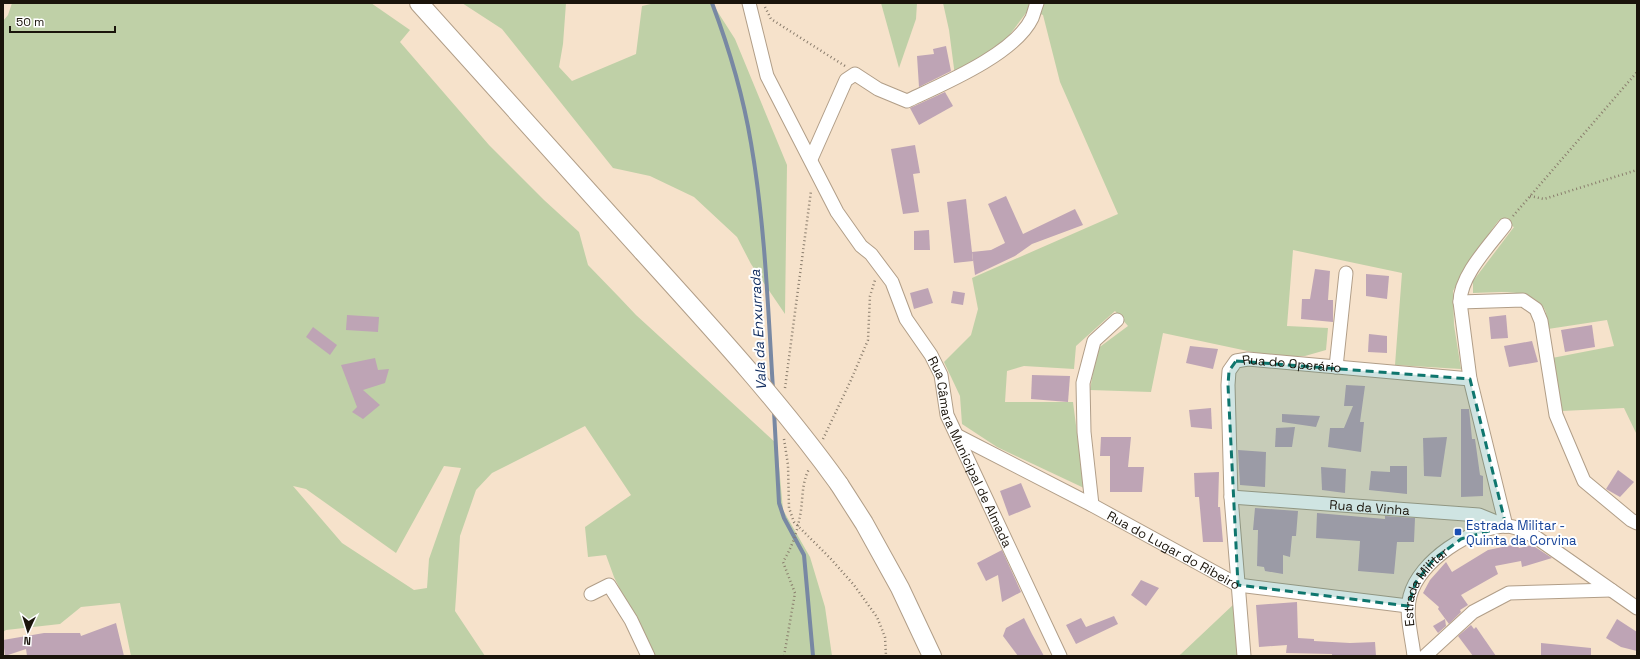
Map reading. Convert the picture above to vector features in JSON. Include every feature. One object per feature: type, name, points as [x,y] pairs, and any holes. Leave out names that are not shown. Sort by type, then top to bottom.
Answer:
[{"type":"main road","points":[[419,3],[718,335],[789,419],[839,484],[864,523],[900,588],[932,656]]},
{"type":"street","name":"Rua Câmara Municipal de Almada","points":[[749,3],[766,76],[811,159],[837,212],[861,246],[871,254],[892,282],[906,319],[941,375],[947,415],[1060,656]]},
{"type":"street","points":[[811,159],[846,80],[855,74],[878,89],[907,101],[949,82],[998,54],[1017,37],[1032,19],[1037,3]]},
{"type":"street","points":[[1505,225],[1465,279],[1460,292],[1460,302],[1470,379],[1506,526],[1521,529],[1537,538],[1637,608]]},
{"type":"street","points":[[1336,367],[1346,273]]},
{"type":"street","points":[[1460,302],[1523,300],[1536,309],[1541,321],[1556,415],[1584,481],[1631,520],[1637,523]]},
{"type":"street","points":[[1092,505],[1084,432],[1083,383],[1094,341],[1116,320]]},
{"type":"street","name":"Rua do Operário","points":[[1244,656],[1231,497],[1228,385],[1229,371],[1236,361],[1248,359],[1470,379]]},
{"type":"street","name":"Rua do Lugar do Ribeiro","points":[[958,436],[1092,505],[1238,585],[1408,606]]},
{"type":"street","name":"Rua da Vinha","points":[[1231,497],[1479,515],[1506,526]]},
{"type":"street","name":"Estrada Militar","points":[[1414,656],[1408,606],[1410,594],[1423,570],[1434,559],[1461,539],[1506,526]]},
{"type":"street","points":[[591,594],[609,585],[631,620],[648,656]]},
{"type":"street","points":[[1425,656],[1473,612],[1510,593],[1610,590]]},
{"type":"path","points":[[762,3],[771,19],[825,52],[855,74]]},
{"type":"path","points":[[1505,225],[1637,72]]},
{"type":"path","points":[[1530,196],[1544,199],[1637,170]]},
{"type":"path","points":[[784,391],[811,187]]},
{"type":"path","points":[[820,445],[868,340],[870,296],[879,264]]},
{"type":"path","points":[[784,434],[788,466],[789,508],[794,522],[818,544],[854,585],[877,617],[885,637],[886,656]]},
{"type":"path","points":[[784,656],[795,593],[783,562],[793,545],[798,527],[803,481],[810,467]]},
{"type":"highlighted area","points":[[1236,361],[1470,379],[1506,526],[1461,539],[1434,559],[1416,582],[1408,606],[1238,585],[1228,385],[1229,371]]},
{"type":"green space","points":[[12,3],[371,3],[410,30],[400,42],[489,145],[544,200],[579,232],[588,265],[636,315],[777,444],[783,510],[810,557],[825,607],[832,656],[653,656],[614,577],[606,555],[588,557],[585,527],[631,495],[585,426],[492,473],[476,490],[460,536],[455,611],[485,656],[131,656],[120,603],[81,607],[60,624],[6,630],[3,632],[3,21],[8,15]],"holes":[[[444,466],[461,468],[429,559],[427,588],[414,590],[342,543],[293,486],[306,489],[396,553]]]},
{"type":"green space","points":[[462,3],[566,3],[563,44],[559,67],[572,81],[636,54],[642,6],[655,3],[712,3],[735,39],[787,165],[785,314],[751,264],[737,237],[694,197],[650,176],[613,168],[502,29]]},
{"type":"green space","points":[[881,3],[917,3],[916,19],[899,68]]},
{"type":"green space","points":[[943,3],[1637,3],[1637,435],[1624,408],[1562,411],[1552,358],[1614,346],[1607,320],[1548,329],[1545,310],[1539,302],[1531,297],[1512,292],[1473,293],[1473,281],[1514,227],[1499,220],[1479,247],[1453,291],[1454,325],[1461,369],[1395,365],[1402,273],[1293,250],[1287,326],[1328,328],[1326,350],[1305,356],[1271,356],[1163,333],[1151,392],[1090,390],[1097,349],[1128,326],[1115,311],[1076,346],[1074,369],[1024,366],[1007,371],[1005,402],[1073,402],[1084,488],[997,447],[962,424],[960,396],[944,362],[971,335],[978,309],[972,278],[1118,214],[1060,82],[1043,15],[1029,9],[1008,37],[955,76],[949,30]]},
{"type":"green space","points":[[1234,604],[1239,656],[1178,656],[1181,654]]},
{"type":"building","points":[[946,46],[951,71],[919,87],[917,56],[934,54],[933,49]]},
{"type":"building","points":[[945,92],[953,106],[919,125],[910,108]]},
{"type":"building","points":[[915,145],[920,173],[913,174],[919,212],[903,214],[891,149]]},
{"type":"building","points":[[1006,196],[1023,234],[1075,209],[1083,225],[1032,244],[1015,256],[975,275],[972,252],[991,250],[1005,243],[988,204]]},
{"type":"building","points":[[966,199],[973,261],[954,263],[947,202]]},
{"type":"building","points":[[929,230],[930,250],[914,250],[914,231]]},
{"type":"building","points":[[1315,269],[1330,271],[1328,300],[1333,300],[1333,322],[1301,319],[1302,299],[1310,299]]},
{"type":"building","points":[[1366,274],[1389,276],[1387,299],[1366,296]]},
{"type":"building","points":[[928,288],[933,303],[914,309],[910,293]]},
{"type":"building","points":[[953,291],[965,293],[963,305],[951,303]]},
{"type":"building","points":[[347,315],[379,317],[378,332],[346,330]]},
{"type":"building","points":[[1506,315],[1508,338],[1491,339],[1489,317]]},
{"type":"building","points":[[1592,325],[1595,347],[1565,352],[1561,330]]},
{"type":"building","points":[[313,327],[337,345],[330,355],[306,337]]},
{"type":"building","points":[[1369,334],[1387,336],[1387,353],[1368,352]]},
{"type":"building","points":[[1532,341],[1538,362],[1509,367],[1504,346]]},
{"type":"building","points":[[1190,346],[1218,349],[1213,369],[1186,363]]},
{"type":"building","points":[[375,358],[378,370],[389,369],[385,383],[363,390],[380,405],[363,419],[352,412],[357,407],[341,365]]},
{"type":"building","points":[[1032,375],[1070,376],[1068,402],[1031,399]]},
{"type":"building","points":[[1346,385],[1365,386],[1360,422],[1364,422],[1361,452],[1328,447],[1330,428],[1344,428],[1353,406],[1344,406]]},
{"type":"building","points":[[1211,408],[1212,429],[1191,427],[1189,410]]},
{"type":"building","points":[[1461,409],[1469,409],[1472,439],[1475,439],[1480,475],[1483,476],[1483,496],[1461,497]]},
{"type":"building","points":[[1282,414],[1320,416],[1316,427],[1282,422]]},
{"type":"building","points":[[1295,427],[1292,447],[1275,447],[1276,428]]},
{"type":"building","points":[[1101,437],[1131,437],[1128,467],[1144,467],[1142,492],[1110,492],[1110,456],[1100,456]]},
{"type":"building","points":[[1447,437],[1441,477],[1424,476],[1423,438]]},
{"type":"building","points":[[1238,450],[1266,452],[1265,487],[1240,485]]},
{"type":"building","points":[[1390,466],[1407,466],[1407,494],[1369,490],[1371,471],[1390,472]]},
{"type":"building","points":[[1321,467],[1346,469],[1345,493],[1322,490]]},
{"type":"building","points":[[1618,470],[1634,482],[1620,497],[1606,489]]},
{"type":"building","points":[[1219,472],[1218,507],[1220,507],[1223,542],[1203,542],[1199,497],[1195,497],[1194,473]]},
{"type":"building","points":[[1021,483],[1031,507],[1009,516],[1000,491]]},
{"type":"building","points":[[1255,508],[1298,511],[1296,536],[1292,536],[1290,557],[1283,555],[1283,574],[1265,571],[1264,567],[1257,566],[1258,530],[1253,530]]},
{"type":"building","points":[[1317,513],[1385,519],[1385,516],[1415,518],[1414,542],[1397,542],[1394,574],[1358,571],[1360,541],[1316,538]]},
{"type":"building","points":[[1517,544],[1519,548],[1532,545],[1552,558],[1522,567],[1521,561],[1495,566],[1498,574],[1461,595],[1468,605],[1460,610],[1461,612],[1449,624],[1438,609],[1439,607],[1423,593],[1430,580],[1446,562],[1452,572],[1488,550]]},
{"type":"building","points":[[1002,550],[1021,592],[1002,602],[998,575],[986,581],[977,563]]},
{"type":"building","points":[[1141,580],[1159,588],[1146,606],[1131,595]]},
{"type":"building","points":[[1297,602],[1298,638],[1314,639],[1314,641],[1350,643],[1375,642],[1376,656],[1332,656],[1332,654],[1286,653],[1287,645],[1259,647],[1256,605]]},
{"type":"building","points":[[1114,616],[1118,624],[1076,644],[1066,625],[1081,618],[1086,627]]},
{"type":"building","points":[[1024,618],[1044,656],[1018,656],[1003,636],[1006,628]]},
{"type":"building","points":[[1445,619],[1446,626],[1438,633],[1433,626]]},
{"type":"building","points":[[1617,619],[1637,632],[1637,651],[1621,647],[1606,638]]},
{"type":"building","points":[[116,623],[124,656],[27,656],[26,649],[5,656],[3,640],[44,633],[80,633],[81,636]]},
{"type":"building","points":[[1471,625],[1474,629],[1476,627],[1496,656],[1473,656],[1458,636]]},
{"type":"building","points":[[1541,643],[1591,648],[1591,656],[1541,656]]},
{"type":"waterway","name":"Vala da Enxurrada","points":[[712,3],[735,72],[744,107],[756,174],[768,297],[773,390]]},
{"type":"waterway","name":"Vala da Enxurrada","points":[[774,411],[779,503],[784,518],[804,555],[813,656]]},
{"type":"place","name":"Estrada Militar - Quinta da Corvina","points":[[1458,532]]}]
